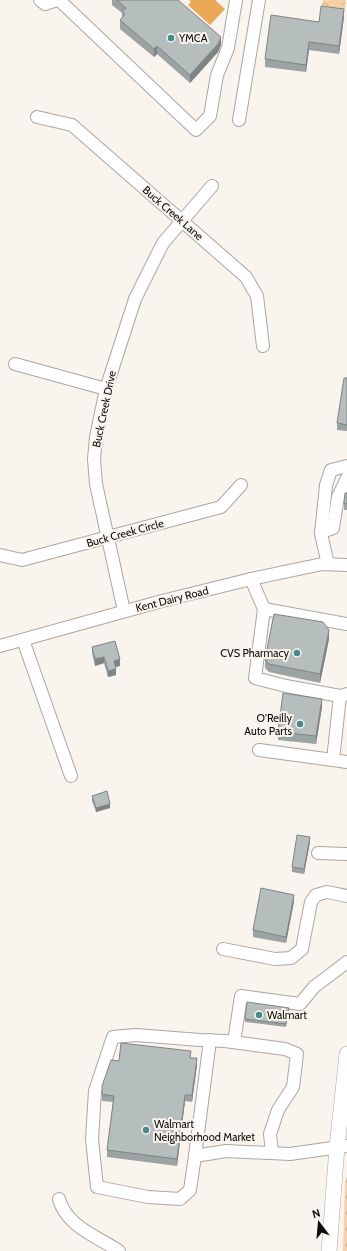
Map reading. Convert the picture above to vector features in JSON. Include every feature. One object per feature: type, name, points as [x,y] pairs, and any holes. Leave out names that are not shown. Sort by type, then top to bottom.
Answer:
[{"type":"main road","points":[[342,1146],[347,1054]]},
{"type":"main road","points":[[329,1251],[347,1098]]},
{"type":"street","points":[[40,0],[44,4],[58,0],[196,130],[210,116],[217,75],[228,48],[236,0]]},
{"type":"street","points":[[239,120],[259,0]]},
{"type":"street","name":"Buck Creek Lane","points":[[37,117],[72,125],[246,277],[257,296],[263,346]]},
{"type":"street","name":"Buck Creek Drive","points":[[124,611],[96,484],[94,459],[96,437],[106,389],[135,299],[163,243],[212,186]]},
{"type":"street","points":[[15,364],[106,389]]},
{"type":"street","points":[[328,564],[321,532],[326,485],[331,470],[347,466]]},
{"type":"street","points":[[321,532],[333,528],[338,497],[347,478]]},
{"type":"street","name":"Buck Creek Circle","points":[[0,555],[22,560],[221,507],[241,485]]},
{"type":"street","name":"Kent Dairy Road","points":[[0,646],[124,611],[251,579],[322,564],[347,565]]},
{"type":"street","points":[[251,579],[264,609],[255,678],[286,686],[343,695],[333,760]]},
{"type":"street","points":[[264,609],[347,624]]},
{"type":"street","points":[[23,640],[71,776]]},
{"type":"street","points":[[259,750],[347,762]]},
{"type":"street","points":[[318,853],[347,854]]},
{"type":"street","points":[[223,949],[275,959],[291,958],[302,949],[311,902],[316,895],[327,892],[347,896]]},
{"type":"street","points":[[234,1042],[241,996],[300,1004],[314,987],[347,962]]},
{"type":"street","points":[[210,1040],[190,1190],[180,1199],[148,1197],[97,1187],[92,1139],[95,1091],[113,1037],[136,1035],[210,1040],[234,1042],[285,1049],[297,1054],[294,1087],[278,1110],[270,1134],[272,1152]]},
{"type":"street","points":[[195,1156],[226,1152],[272,1152],[290,1154],[342,1146]]},
{"type":"street","points":[[59,1199],[66,1215],[74,1223],[119,1251]]},
{"type":"green space","points":[[323,0],[346,0],[344,15],[321,10]]},
{"type":"green space","points":[[347,1176],[347,1251],[343,1251],[345,1182]]},
{"type":"shaded area","points":[[189,0],[215,0],[225,9],[210,25],[188,5],[191,2]]},
{"type":"building","name":"YMCA","points":[[117,0],[178,0],[221,37],[218,44],[190,75],[157,46],[154,49],[120,20],[125,14],[122,11],[126,8]]},
{"type":"building","points":[[321,6],[344,9],[339,46],[309,42],[306,65],[265,59],[271,15],[319,22]]},
{"type":"building","points":[[344,378],[347,378],[347,425],[337,423]]},
{"type":"building","points":[[345,493],[347,493],[347,504],[344,503]]},
{"type":"building","name":"CVS Pharmacy","points":[[274,614],[323,622],[329,630],[320,674],[269,664],[265,659]]},
{"type":"building","points":[[115,641],[120,659],[114,661],[116,669],[108,671],[104,657],[95,659],[92,647]]},
{"type":"building","name":"O'Reilly Auto Parts","points":[[283,693],[322,699],[316,736],[278,732]]},
{"type":"building","points":[[107,791],[110,804],[96,808],[92,796]]},
{"type":"building","points":[[297,835],[310,837],[304,869],[292,867]]},
{"type":"building","points":[[261,888],[294,895],[286,937],[253,930]]},
{"type":"building","points":[[247,1002],[289,1008],[286,1024],[245,1019]]},
{"type":"building","name":"Walmart Neighborhood Market","points":[[121,1043],[191,1051],[190,1058],[197,1058],[192,1095],[185,1095],[177,1159],[107,1150],[114,1096],[102,1094],[102,1086],[111,1060],[119,1061]]},
{"type":"place","name":"YMCA","points":[[171,38]]},
{"type":"place","name":"CVS Pharmacy","points":[[297,653]]},
{"type":"place","name":"O'Reilly Auto Parts","points":[[300,724]]},
{"type":"place","name":"Walmart","points":[[259,1015]]},
{"type":"place","name":"Walmart Neighborhood Market","points":[[146,1130]]}]
